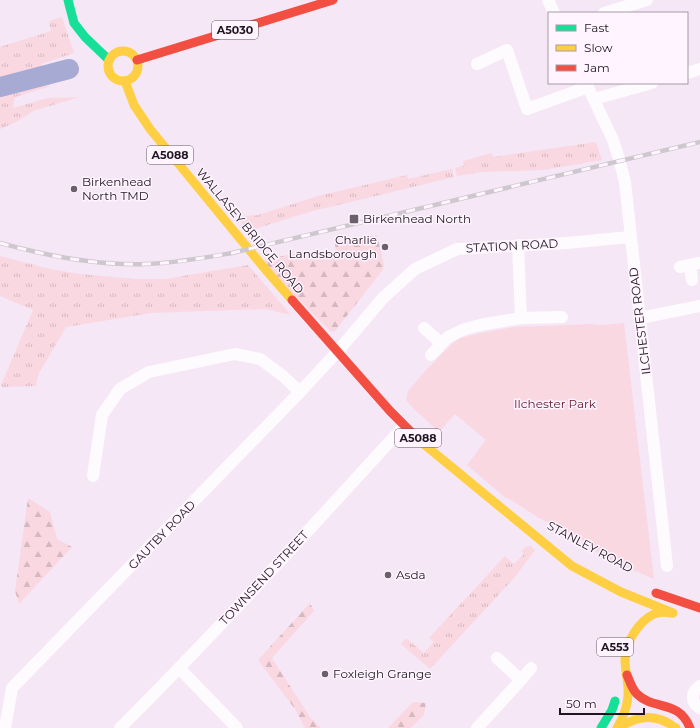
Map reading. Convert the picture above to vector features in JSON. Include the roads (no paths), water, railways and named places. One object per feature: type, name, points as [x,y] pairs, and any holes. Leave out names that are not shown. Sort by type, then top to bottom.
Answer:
[{"type":"main road","points":[[68,0],[74,23],[85,37],[109,60]]},
{"type":"main road","name":"A5030","points":[[137,60],[334,0]]},
{"type":"main road","points":[[123,50],[133,54],[137,60],[138,70],[136,75],[132,79],[125,82],[113,78],[109,72],[109,60],[116,52],[123,50]]},
{"type":"main road","name":"WALLASEY BRIDGE ROAD","points":[[125,82],[134,105],[150,129],[265,269],[338,351]]},
{"type":"main road","name":"STANLEY ROAD","points":[[338,351],[390,412],[404,426],[572,566],[597,581],[625,594],[640,605],[676,614]]},
{"type":"main road","name":"STANLEY ROAD","points":[[509,513],[566,550]]},
{"type":"main road","points":[[644,622],[646,616],[640,605],[641,587],[700,608]]},
{"type":"main road","points":[[640,605],[655,596],[663,595]]},
{"type":"main road","name":"A553","points":[[617,728],[625,706],[627,675],[624,664],[629,642],[644,622],[653,614],[676,614]]},
{"type":"main road","points":[[627,675],[634,691],[647,700],[677,710],[686,719],[690,728]]},
{"type":"main road","points":[[601,728],[608,719],[612,710],[616,692],[632,714],[640,717],[666,721],[676,728]]},
{"type":"main road","points":[[608,719],[625,706],[636,700],[647,700]]},
{"type":"main road","points":[[617,728],[632,719],[640,717]]},
{"type":"street","points":[[548,0],[554,12]]},
{"type":"street","points":[[607,12],[647,0]]},
{"type":"street","points":[[477,64],[507,50],[527,109],[587,85]]},
{"type":"street","points":[[688,73],[700,69]]},
{"type":"street","points":[[594,99],[648,84]]},
{"type":"street","name":"ILCHESTER ROAD","points":[[587,85],[613,140],[625,182],[667,566]]},
{"type":"street","name":"STATION ROAD","points":[[338,351],[383,298],[415,269],[457,249],[630,237]]},
{"type":"street","points":[[518,245],[521,318]]},
{"type":"street","points":[[690,265],[692,280]]},
{"type":"street","points":[[640,318],[700,306]]},
{"type":"street","points":[[431,355],[441,343],[456,332],[465,328],[521,318],[562,317]]},
{"type":"street","points":[[424,328],[441,343]]},
{"type":"street","name":"GAUTBY ROAD","points":[[5,728],[12,688],[338,351]]},
{"type":"street","points":[[93,476],[102,415],[120,389],[150,372],[235,354],[260,359],[283,376],[300,392]]},
{"type":"street","name":"TOWNSEND STREET","points":[[120,728],[180,668],[277,565],[404,426]]},
{"type":"street","points":[[497,658],[521,680]]},
{"type":"street","points":[[180,668],[237,728]]},
{"type":"street","points":[[477,728],[531,668]]},
{"type":"street","points":[[700,686],[696,688],[692,696],[694,704],[700,708]]},
{"type":"waterway","points":[[0,87],[69,69]]},
{"type":"railway","points":[[0,243],[54,256],[91,262],[147,264],[190,260],[232,253],[700,142]]},
{"type":"place","name":"Birkenhead North TMD","points":[[74,189]]},
{"type":"place","name":"Birkenhead North","points":[[354,219]]},
{"type":"place","name":"Charlie Landsborough","points":[[385,247]]},
{"type":"place","name":"Asda","points":[[388,575]]},
{"type":"place","name":"Foxleigh Grange","points":[[325,674]]},
{"type":"park label","name":"Ilchester Park","points":[[555,404]]}]
